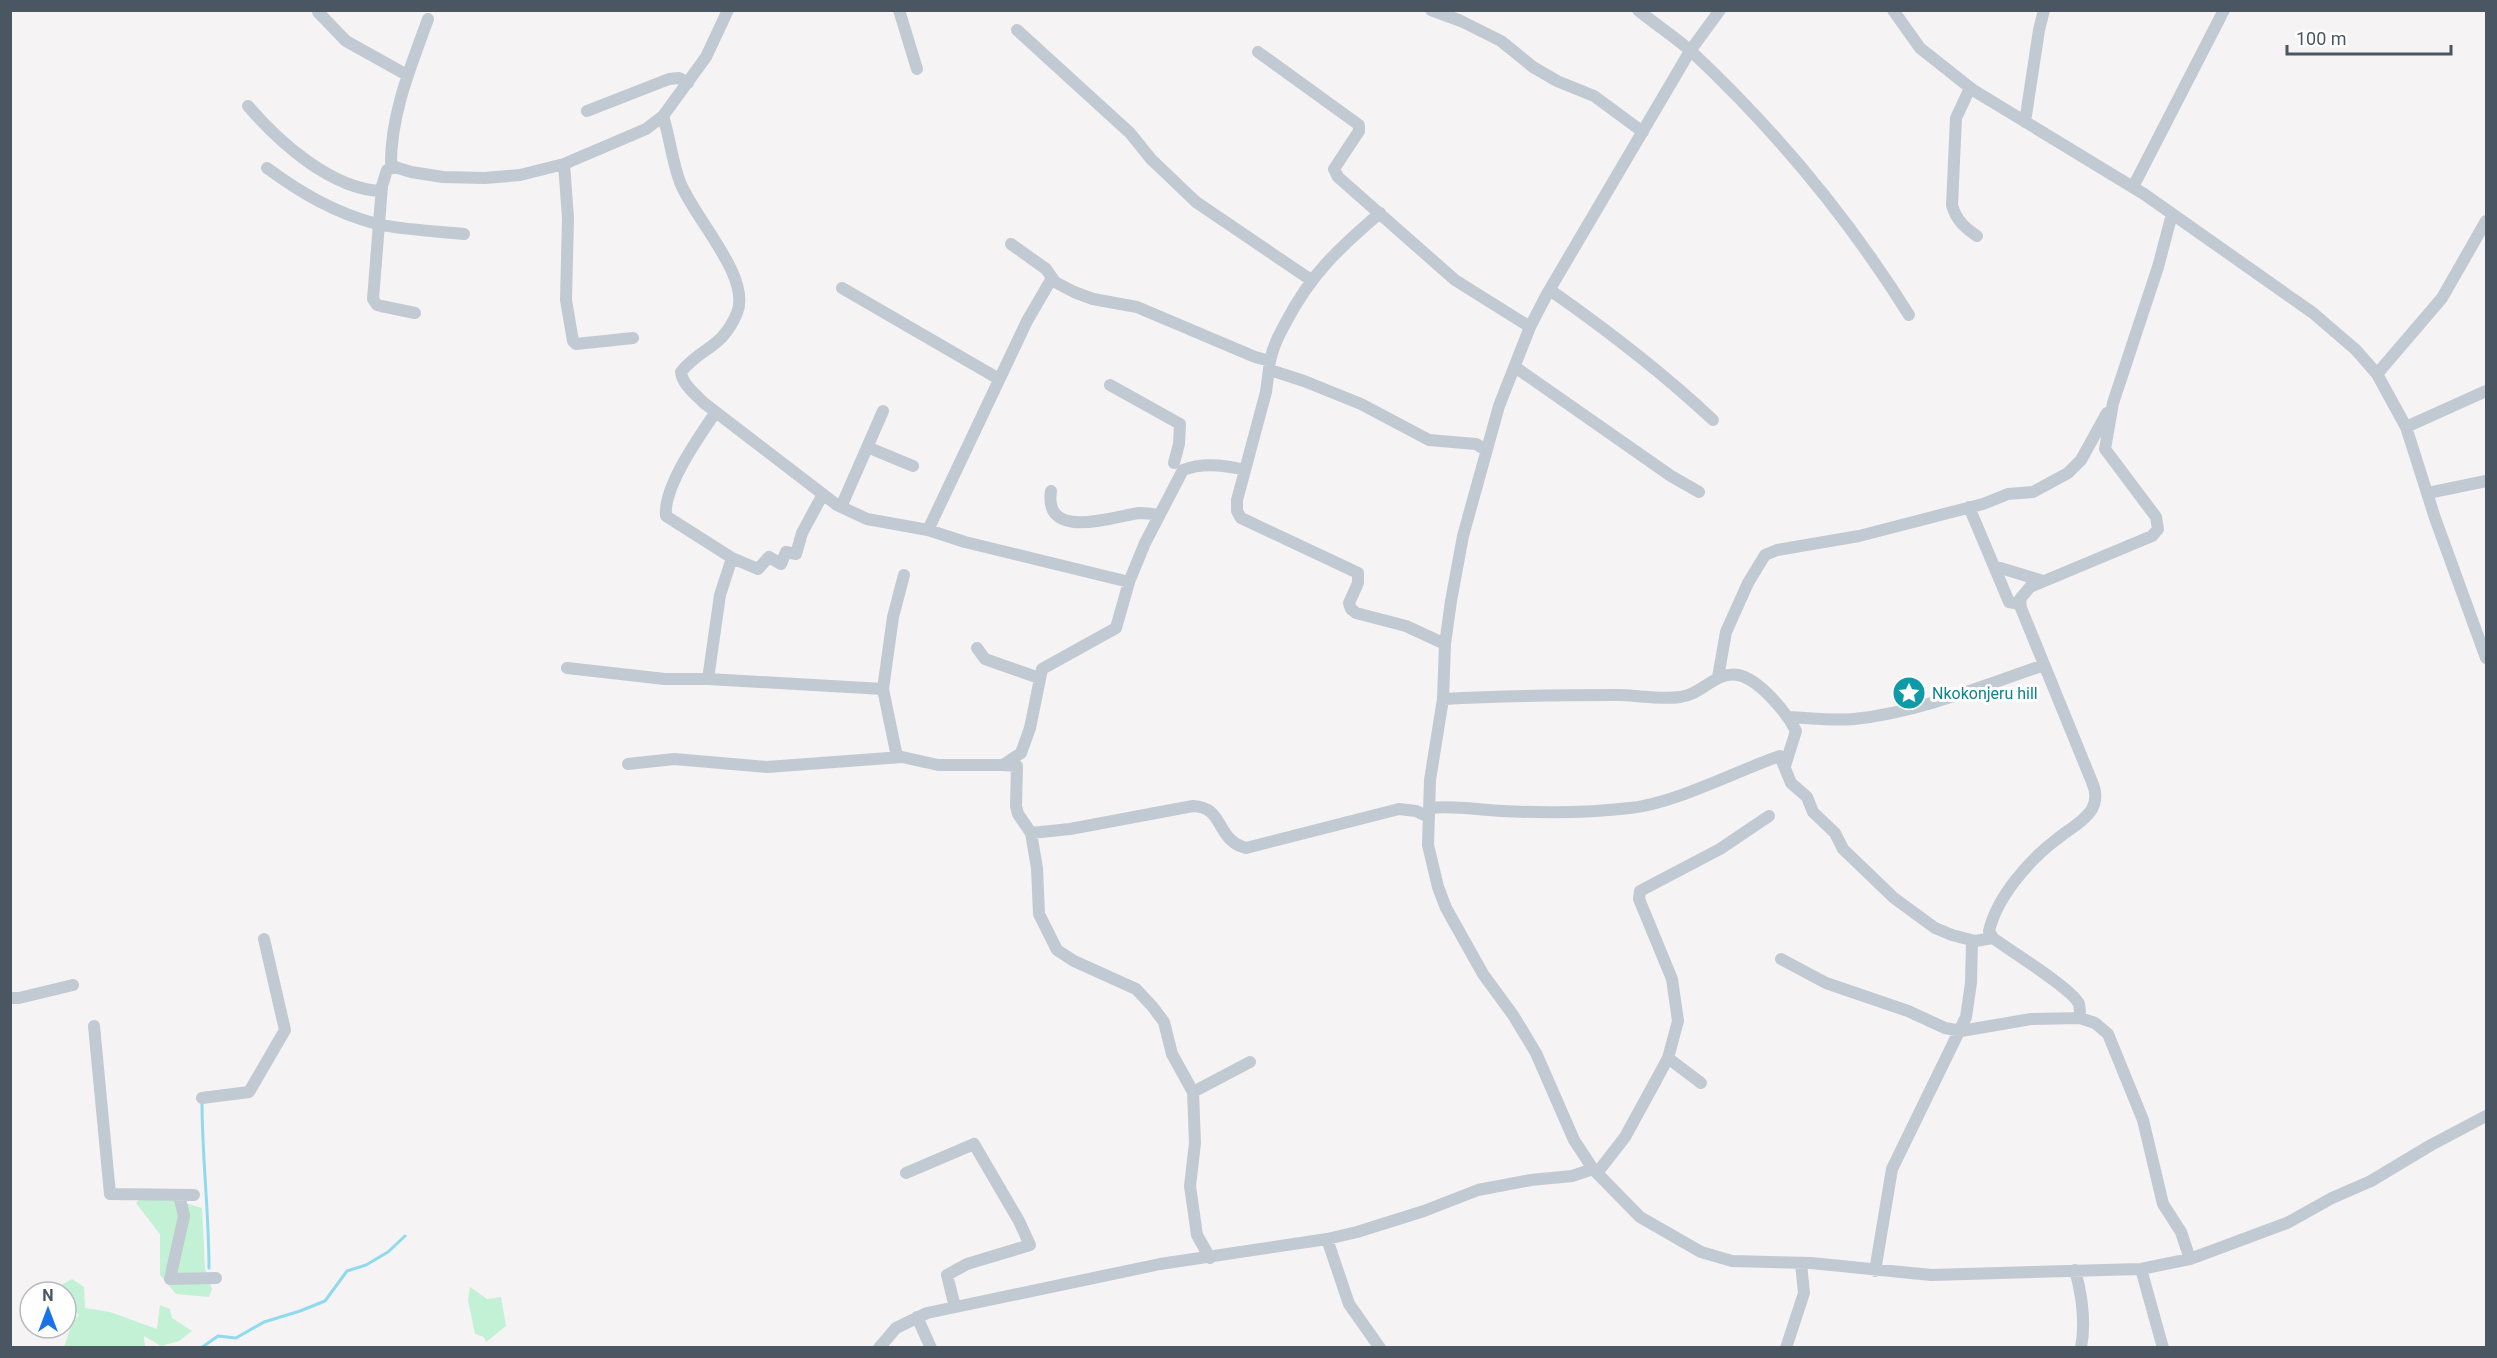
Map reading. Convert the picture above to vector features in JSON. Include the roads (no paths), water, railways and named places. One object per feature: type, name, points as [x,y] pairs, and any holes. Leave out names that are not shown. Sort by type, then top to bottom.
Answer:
[{"type":"street","points":[[415,313],[381,306],[374,301],[381,191],[384,176],[390,167],[443,177],[485,178],[520,175],[564,164],[646,129],[663,116],[706,57],[728,10]]},
{"type":"street","points":[[899,10],[917,69]]},
{"type":"street","points":[[1431,10],[1461,21],[1502,41],[1533,67],[1557,81],[1594,96],[1643,132]]},
{"type":"street","points":[[1638,10],[1690,51],[1747,107],[1803,171],[1879,267],[1909,315]]},
{"type":"street","points":[[1720,10],[1690,51],[1550,290],[1530,327],[1499,406],[1463,536],[1445,644],[1443,699],[1430,780],[1428,845],[1432,867],[1446,908],[1483,974],[1513,1015],[1536,1053],[1574,1140],[1595,1171],[1640,1217],[1701,1252],[1732,1261],[1802,1263],[1930,1275],[2141,1269],[2190,1259],[2287,1223],[2332,1198],[2371,1181],[2431,1145],[2487,1116]]},
{"type":"street","points":[[1893,10],[1920,48],[1970,88],[2172,214],[2336,331],[2377,374],[2406,428],[2487,658]]},
{"type":"street","points":[[2025,122],[2038,30],[2044,10]]},
{"type":"street","points":[[2133,188],[2224,10]]},
{"type":"street","points":[[318,12],[346,40],[407,75]]},
{"type":"street","points":[[395,167],[391,163],[393,127],[407,75],[428,19]]},
{"type":"street","points":[[1017,30],[1130,133],[1151,159],[1196,202],[1311,280]]},
{"type":"street","points":[[1258,52],[1359,125],[1359,132],[1335,172],[1455,280],[1530,327]]},
{"type":"street","points":[[587,111],[669,79],[679,78],[688,83]]},
{"type":"street","points":[[1970,88],[1956,118],[1952,205],[1954,216],[1966,229],[1977,236]]},
{"type":"street","points":[[248,106],[277,138],[292,150],[348,183],[381,191]]},
{"type":"street","points":[[663,116],[680,182],[730,269],[741,297],[736,315],[726,335],[682,370],[681,374],[687,385],[715,413],[823,494],[841,507],[867,519],[928,530],[965,542],[1129,582]]},
{"type":"street","points":[[564,164],[568,218],[566,300],[573,341],[576,344],[585,345],[633,338]]},
{"type":"street","points":[[267,168],[320,204],[379,224],[464,234]]},
{"type":"street","points":[[1380,213],[1351,237],[1311,280],[1276,341],[1266,392],[1236,507],[1241,518],[1358,573],[1358,584],[1349,603],[1351,609],[1356,613],[1406,626],[1445,644]]},
{"type":"street","points":[[2080,1018],[2076,999],[2047,975],[1993,938],[1989,931],[2019,875],[2036,855],[2091,811],[2095,798],[2092,782],[2020,604],[2023,594],[2030,587],[2152,536],[2158,529],[2156,517],[2105,449],[2113,403],[2158,267],[2172,214]]},
{"type":"street","points":[[2377,374],[2442,298],[2487,221]]},
{"type":"street","points":[[1011,244],[1046,269],[1060,286],[1094,299],[1137,307],[1361,404],[1430,440],[1476,444],[1486,450]]},
{"type":"street","points":[[928,530],[1027,321],[1052,278]]},
{"type":"street","points":[[842,288],[999,379]]},
{"type":"street","points":[[1550,290],[1602,327],[1680,390],[1713,420]]},
{"type":"street","points":[[1515,367],[1671,476],[1699,492]]},
{"type":"street","points":[[1110,385],[1180,424],[1179,444],[1174,464]]},
{"type":"street","points":[[2406,428],[2487,391]]},
{"type":"street","points":[[1718,677],[1726,632],[1748,584],[1765,555],[1777,550],[1859,536],[1970,507],[2008,494],[2033,492],[2068,473],[2081,460],[2113,403]]},
{"type":"street","points":[[841,507],[883,411]]},
{"type":"street","points":[[715,413],[686,456],[665,506],[666,516],[732,558],[758,569],[769,557],[781,564],[786,552],[796,554],[802,533],[823,494]]},
{"type":"street","points":[[867,447],[913,466]]},
{"type":"street","points":[[1003,765],[1021,753],[1030,728],[1042,669],[1116,628],[1129,582],[1159,515],[1183,470],[1200,465],[1216,465],[1245,470]]},
{"type":"street","points":[[2428,493],[2487,481]]},
{"type":"street","points":[[1052,491],[1050,503],[1053,510],[1066,520],[1100,522],[1138,513],[1159,515]]},
{"type":"street","points":[[1970,507],[2009,602],[2020,604]]},
{"type":"street","points":[[708,679],[720,596],[732,558]]},
{"type":"street","points":[[1994,566],[2043,580]]},
{"type":"street","points":[[897,757],[883,689],[893,617],[904,575]]},
{"type":"street","points":[[977,648],[986,659],[1039,678]]},
{"type":"street","points":[[1789,717],[1836,720],[1886,713],[1921,705],[2044,665]]},
{"type":"street","points":[[567,668],[665,679],[708,679],[883,689]]},
{"type":"street","points":[[1443,699],[1514,695],[1642,695],[1678,698],[1690,695],[1718,677],[1737,675],[1752,680],[1789,717],[1796,731],[1785,766]]},
{"type":"street","points":[[1031,833],[1070,829],[1202,806],[1213,813],[1226,837],[1235,845],[1246,848],[1399,809],[1429,812],[1452,805],[1502,811],[1548,812],[1631,808],[1679,795],[1780,756],[1791,783],[1807,797],[1813,812],[1835,833],[1843,849],[1894,898],[1935,928],[1972,941],[1993,938]]},
{"type":"street","points":[[628,764],[674,759],[767,767],[910,757],[938,765],[1017,766],[1015,779],[1018,814],[1031,833],[1037,868],[1039,914],[1057,950],[1074,962],[1136,989],[1164,1022],[1172,1054],[1193,1092],[1195,1143],[1190,1186],[1197,1235],[1210,1258]]},
{"type":"street","points":[[879,1347],[896,1328],[917,1317],[955,1307],[1160,1264],[1327,1239],[1358,1232],[1424,1211],[1478,1190],[1595,1171],[1625,1137],[1668,1058],[1678,1021],[1672,979],[1639,899],[1640,891],[1720,849],[1769,816]]},
{"type":"street","points":[[202,1098],[249,1092],[285,1030],[264,939]]},
{"type":"street","points":[[1875,1270],[1892,1169],[1961,1031],[1971,983],[1972,941]]},
{"type":"street","points":[[1781,959],[1826,983],[1908,1011],[1945,1028],[1961,1031],[2031,1019],[2080,1018],[2095,1023],[2108,1034],[2143,1120],[2163,1204],[2181,1232],[2190,1259]]},
{"type":"street","points":[[10,998],[73,986]]},
{"type":"street","points":[[94,1026],[110,1194],[194,1195]]},
{"type":"street","points":[[1668,1058],[1701,1083]]},
{"type":"street","points":[[1193,1092],[1250,1062]]},
{"type":"street","points":[[906,1173],[974,1144],[1030,1245],[967,1264],[946,1275],[955,1307]]},
{"type":"street","points":[[179,1195],[184,1216],[170,1279],[216,1278]]},
{"type":"street","points":[[1327,1239],[1349,1305],[1380,1347]]},
{"type":"street","points":[[1786,1347],[1804,1293],[1802,1263]]},
{"type":"street","points":[[2141,1269],[2163,1347]]},
{"type":"street","points":[[2075,1270],[2082,1293],[2084,1333],[2081,1347]]},
{"type":"street","points":[[917,1317],[931,1347]]},
{"type":"waterway","points":[[202,1102],[209,1268]]},
{"type":"waterway","points":[[201,1348],[218,1336],[236,1338],[264,1322],[325,1301],[347,1271],[366,1265],[388,1252],[405,1236]]},
{"type":"place","name":"Nkokonjeru hill","points":[[1909,693]]}]
